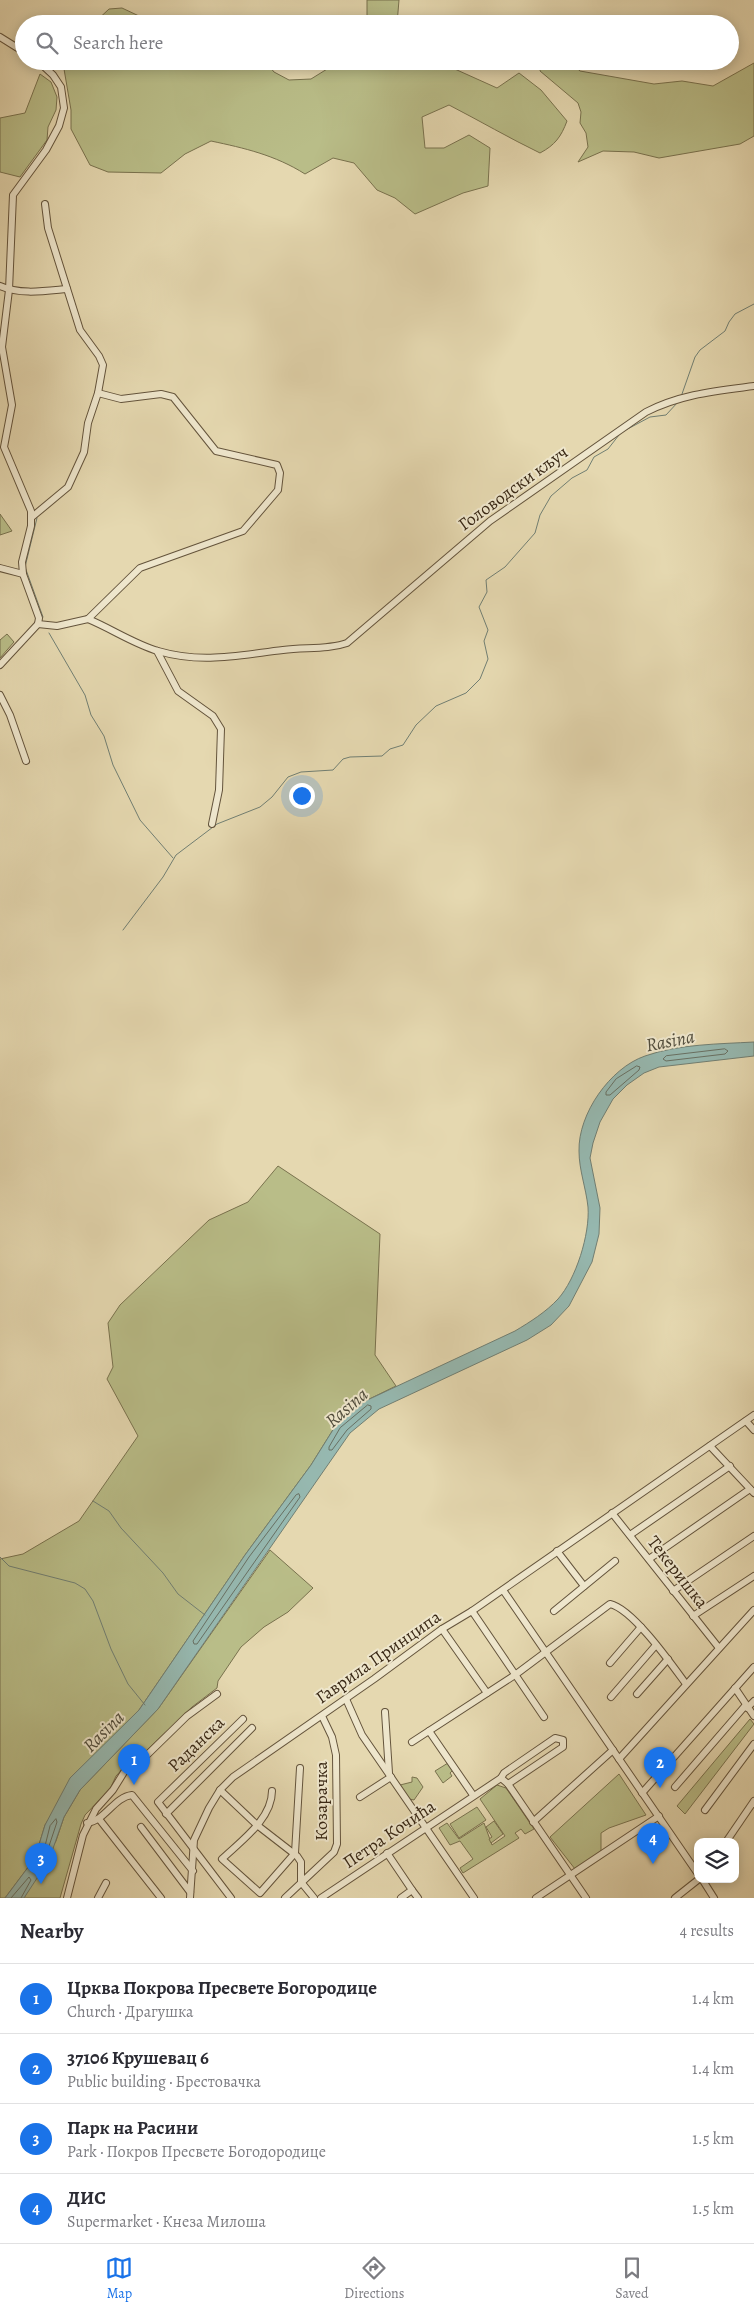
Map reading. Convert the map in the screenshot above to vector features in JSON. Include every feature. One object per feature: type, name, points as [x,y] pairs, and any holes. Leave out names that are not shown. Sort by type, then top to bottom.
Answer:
[{"type":"street","points":[[0,37],[15,46]]},
{"type":"street","points":[[0,665],[38,624],[37,610],[23,574],[21,558],[32,516],[30,505],[5,452],[2,438],[11,419],[12,405],[2,347],[9,290],[13,195],[46,150],[59,126],[64,108],[61,87],[48,70]]},
{"type":"street","points":[[32,516],[68,488],[84,452],[90,416],[102,376],[101,360],[80,330],[46,220],[45,204]]},
{"type":"street","points":[[0,286],[9,290],[42,292],[67,289]]},
{"type":"street","name":"Головодски кључ","points":[[88,619],[157,651],[219,659],[334,647],[347,643],[490,521],[646,412],[669,400],[690,395],[754,386]]},
{"type":"street","points":[[38,624],[57,626],[88,619],[140,568],[243,531],[278,490],[281,479],[277,465],[216,451],[173,397],[161,394],[142,398],[121,399],[98,393]]},
{"type":"street","points":[[0,568],[23,574]]},
{"type":"street","points":[[157,651],[178,691],[213,716],[221,729],[219,790],[212,824]]},
{"type":"street","points":[[0,695],[10,715],[26,762]]},
{"type":"street","name":"Гаврила Принципа","points":[[190,1895],[194,1840],[202,1820],[220,1790],[232,1777],[322,1716],[442,1629],[503,1590],[754,1415]]},
{"type":"street","points":[[746,1421],[754,1430]]},
{"type":"street","points":[[649,1559],[752,1491],[710,1446]]},
{"type":"street","points":[[630,1535],[730,1466]]},
{"type":"street","name":"Текеришка","points":[[612,1513],[719,1648]]},
{"type":"street","points":[[673,1591],[754,1536]]},
{"type":"street","points":[[557,1551],[584,1586]]},
{"type":"street","points":[[554,1611],[615,1561]]},
{"type":"street","points":[[694,1616],[754,1576]]},
{"type":"street","points":[[503,1590],[694,1868]]},
{"type":"street","points":[[412,1742],[516,1675],[602,1607],[610,1604],[618,1607],[641,1627],[686,1684]]},
{"type":"street","points":[[472,1610],[544,1718]]},
{"type":"street","points":[[619,1759],[754,1610]]},
{"type":"street","points":[[610,1663],[641,1627]]},
{"type":"street","points":[[442,1629],[487,1693]]},
{"type":"street","points":[[611,1697],[656,1645]]},
{"type":"street","points":[[637,1694],[668,1659]]},
{"type":"street","points":[[642,1793],[754,1668]]},
{"type":"street","points":[[736,1688],[746,1707],[754,1716]]},
{"type":"street","points":[[67,1898],[87,1823],[126,1769],[144,1757],[187,1716],[218,1694]]},
{"type":"street","points":[[346,1699],[358,1728],[474,1898]]},
{"type":"street","points":[[675,1787],[746,1707],[754,1701]]},
{"type":"street","points":[[385,1712],[390,1775]]},
{"type":"street","name":"Козарачка","points":[[285,1898],[331,1855],[337,1844],[336,1756],[332,1737],[322,1716]]},
{"type":"street","name":"Раданска","points":[[243,1719],[158,1802],[166,1814],[252,1728]]},
{"type":"street","points":[[429,1731],[473,1795]]},
{"type":"street","name":"Петра Кочића","points":[[321,1898],[501,1778],[504,1773],[555,1738],[563,1740],[563,1748],[508,1784]]},
{"type":"street","points":[[705,1810],[754,1744]]},
{"type":"street","points":[[533,1822],[613,1750]]},
{"type":"street","points":[[272,1791],[271,1804],[256,1825],[222,1859],[260,1893],[295,1853],[300,1768]]},
{"type":"street","points":[[360,1797],[390,1775]]},
{"type":"street","points":[[501,1778],[508,1784],[586,1898]]},
{"type":"street","points":[[220,1790],[256,1825],[295,1853],[301,1862],[301,1882],[314,1898]]},
{"type":"street","points":[[87,1823],[99,1819],[125,1797],[132,1795],[193,1871]]},
{"type":"street","points":[[729,1838],[754,1800]]},
{"type":"street","points":[[748,1809],[754,1814]]},
{"type":"street","points":[[166,1814],[230,1898]]},
{"type":"street","points":[[536,1898],[659,1816]]},
{"type":"street","points":[[99,1819],[161,1898]]},
{"type":"street","points":[[141,1827],[190,1895]]},
{"type":"street","points":[[387,1853],[418,1898]]},
{"type":"street","points":[[98,1898],[106,1883]]},
{"type":"street","points":[[675,1898],[695,1883]]},
{"type":"street","points":[[703,1883],[714,1898]]},
{"type":"street","points":[[401,1898],[412,1890]]},
{"type":"green space","points":[[367,0],[399,0],[398,15],[367,15]]},
{"type":"green space","points":[[122,8],[137,15],[103,15],[109,9]]},
{"type":"green space","points":[[754,63],[754,136],[740,144],[659,158],[634,152],[603,151],[578,162],[588,147],[586,133],[580,123],[581,112],[578,103],[540,71],[579,70],[654,84],[682,81],[713,86]]},
{"type":"green space","points":[[64,70],[272,70],[289,80],[311,79],[326,70],[457,70],[497,88],[519,73],[541,90],[567,121],[557,140],[540,153],[449,105],[422,117],[425,148],[444,148],[469,135],[490,148],[488,186],[463,193],[415,214],[395,198],[377,190],[354,163],[333,158],[305,174],[271,157],[211,141],[185,154],[161,173],[108,172],[90,165],[71,129],[71,110]]},
{"type":"green space","points":[[40,74],[51,82],[57,97],[56,110],[48,127],[47,140],[20,177],[0,172],[0,118],[25,113]]},
{"type":"green space","points":[[0,514],[12,531],[0,535]]},
{"type":"green space","points":[[7,634],[14,642],[0,658],[0,640]]},
{"type":"green space","points":[[278,1166],[380,1234],[375,1355],[396,1386],[361,1403],[336,1425],[311,1465],[245,1555],[139,1710],[83,1766],[45,1825],[38,1848],[29,1866],[5,1898],[0,1898],[0,1559],[23,1554],[79,1521],[138,1436],[107,1379],[113,1367],[108,1323],[120,1305],[209,1220],[248,1202]]},
{"type":"green space","points":[[270,1550],[313,1588],[288,1612],[264,1627],[241,1647],[218,1681],[217,1688],[192,1707],[143,1754],[128,1763],[116,1776],[110,1789],[85,1815],[60,1898],[24,1898],[56,1841],[64,1817],[80,1790],[158,1709]]},
{"type":"green space","points":[[750,1719],[754,1724],[685,1814],[677,1806]]},
{"type":"green space","points":[[448,1763],[453,1770],[450,1773],[452,1776],[443,1783],[435,1771]]},
{"type":"green space","points":[[619,1774],[646,1815],[609,1828],[601,1833],[601,1852],[575,1869],[550,1837]]},
{"type":"green space","points":[[412,1777],[417,1778],[423,1787],[414,1800],[409,1799],[400,1785],[412,1782]]},
{"type":"green space","points":[[497,1785],[506,1788],[534,1829],[525,1834],[521,1829],[515,1833],[519,1838],[463,1873],[460,1868],[473,1859],[460,1841],[450,1845],[439,1828],[447,1823],[459,1839],[484,1823],[492,1845],[505,1836],[480,1799]]},
{"type":"green space","points":[[477,1807],[486,1820],[459,1838],[450,1824]]},
{"type":"green space","points":[[494,1821],[503,1834],[491,1843],[489,1839],[492,1837],[486,1827]]},
{"type":"water","points":[[754,1042],[754,1056],[659,1067],[644,1073],[627,1085],[613,1099],[600,1122],[590,1158],[600,1208],[599,1234],[592,1262],[569,1306],[551,1325],[527,1340],[379,1409],[350,1433],[158,1709],[80,1790],[64,1817],[49,1860],[24,1898],[5,1898],[29,1866],[38,1848],[45,1825],[70,1778],[139,1710],[245,1555],[311,1465],[336,1425],[361,1403],[515,1331],[548,1308],[565,1290],[576,1268],[587,1230],[588,1207],[579,1158],[580,1137],[590,1108],[608,1082],[632,1062],[658,1052],[699,1045]]},
{"type":"waterway","points":[[682,394],[695,357],[700,350],[725,331],[735,314],[754,304]]},
{"type":"waterway","points":[[622,432],[650,417],[666,415],[678,402]]},
{"type":"waterway","points":[[123,930],[163,877],[176,855],[217,824],[260,807],[272,797],[288,777],[301,772],[333,770],[343,759],[382,756],[390,749],[403,745],[416,725],[436,706],[466,693],[480,679],[488,659],[484,641],[488,630],[479,607],[487,592],[486,580],[505,567],[535,533],[540,515],[551,496],[572,478],[587,470],[594,457],[608,449],[619,435]]},
{"type":"waterway","points":[[30,502],[34,510]]},
{"type":"waterway","points":[[37,518],[25,567],[43,617]]},
{"type":"waterway","points":[[49,633],[85,695],[91,715],[104,736],[113,765],[140,820],[173,858]]},
{"type":"waterway","points":[[93,1501],[109,1511],[121,1528],[163,1573],[178,1594],[205,1615]]},
{"type":"waterway","points":[[0,1557],[9,1566],[75,1583],[85,1589],[93,1601],[111,1649],[128,1684],[145,1705]]},
{"type":"place","name":"Црква Покрова Пресвете Богородице","points":[[134,1785]]},
{"type":"place","name":"37106 Крушевац 6","points":[[660,1788]]},
{"type":"place","name":"ДИС","points":[[653,1864]]},
{"type":"place","name":"Парк на Расини","points":[[41,1884]]},
{"type":"water label","name":"Rasina","points":[[670,1040]]},
{"type":"water label","name":"Rasina","points":[[346,1407]]},
{"type":"water label","name":"Rasina","points":[[103,1731]]}]
